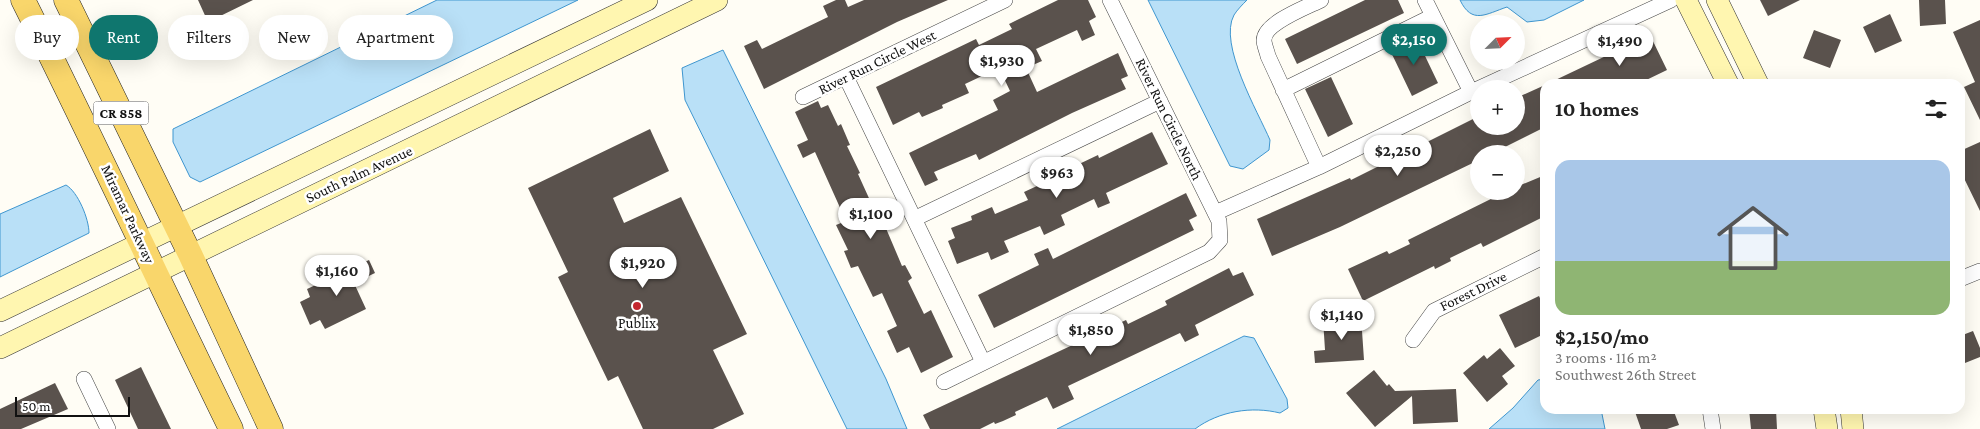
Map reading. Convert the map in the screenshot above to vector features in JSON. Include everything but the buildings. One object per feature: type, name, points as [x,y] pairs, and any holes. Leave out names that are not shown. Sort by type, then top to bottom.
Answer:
[{"type":"main road","name":"Miramar Parkway","points":[[23,0],[116,186],[154,272],[231,429]]},
{"type":"main road","name":"CR 858","points":[[66,0],[190,254],[272,429]]},
{"type":"main road","points":[[0,311],[647,0]]},
{"type":"main road","name":"South Palm Avenue","points":[[0,348],[190,254],[449,132],[717,0]]},
{"type":"main road","points":[[1686,0],[1726,79]]},
{"type":"main road","points":[[1717,0],[1756,79]]},
{"type":"main road","points":[[1825,414],[1827,429]]},
{"type":"main road","points":[[1852,414],[1853,429]]},
{"type":"street","name":"River Run Circle West","points":[[803,97],[1005,0]]},
{"type":"street","name":"River Run Circle North","points":[[983,362],[1209,252],[1220,240],[1219,221],[1110,0]]},
{"type":"street","points":[[1319,167],[1268,56],[1264,39],[1268,31],[1279,21],[1321,0]]},
{"type":"street","points":[[1425,0],[1470,90]]},
{"type":"street","points":[[1497,80],[1671,0]]},
{"type":"street","points":[[1284,90],[1433,16]]},
{"type":"street","points":[[846,77],[916,218],[983,362],[944,382]]},
{"type":"street","points":[[1214,213],[1319,167],[1470,92]]},
{"type":"street","points":[[916,218],[1160,101]]},
{"type":"street","name":"Forest Drive","points":[[1413,340],[1434,311],[1540,258]]},
{"type":"street","points":[[1965,277],[1980,271]]},
{"type":"street","points":[[84,379],[102,427]]},
{"type":"street","points":[[1710,414],[1712,429]]},
{"type":"water","points":[[437,0],[578,0],[200,182],[190,177],[173,142],[173,129],[314,60],[328,60],[328,53],[338,48],[338,60],[453,60],[453,15],[406,15]]},
{"type":"water","points":[[1148,0],[1247,0],[1234,15],[1230,28],[1231,43],[1235,60],[1249,96],[1270,140],[1269,150],[1243,169],[1230,166]]},
{"type":"water","points":[[1460,0],[1584,0],[1544,20],[1527,22],[1525,20],[1525,15],[1518,15],[1507,7],[1480,15],[1469,13]]},
{"type":"water","points":[[723,50],[886,379],[907,429],[847,429],[685,100],[682,68]]},
{"type":"water","points":[[66,185],[75,193],[82,206],[89,227],[89,233],[0,277],[0,214]]},
{"type":"water","points":[[1244,336],[1254,338],[1287,399],[1288,408],[1280,413],[1247,410],[1225,414],[1195,429],[1057,429]]},
{"type":"water","points":[[1540,380],[1540,414],[1602,414],[1605,429],[1489,429],[1513,408]]},
{"type":"place","name":"Publix","points":[[637,306]]}]
